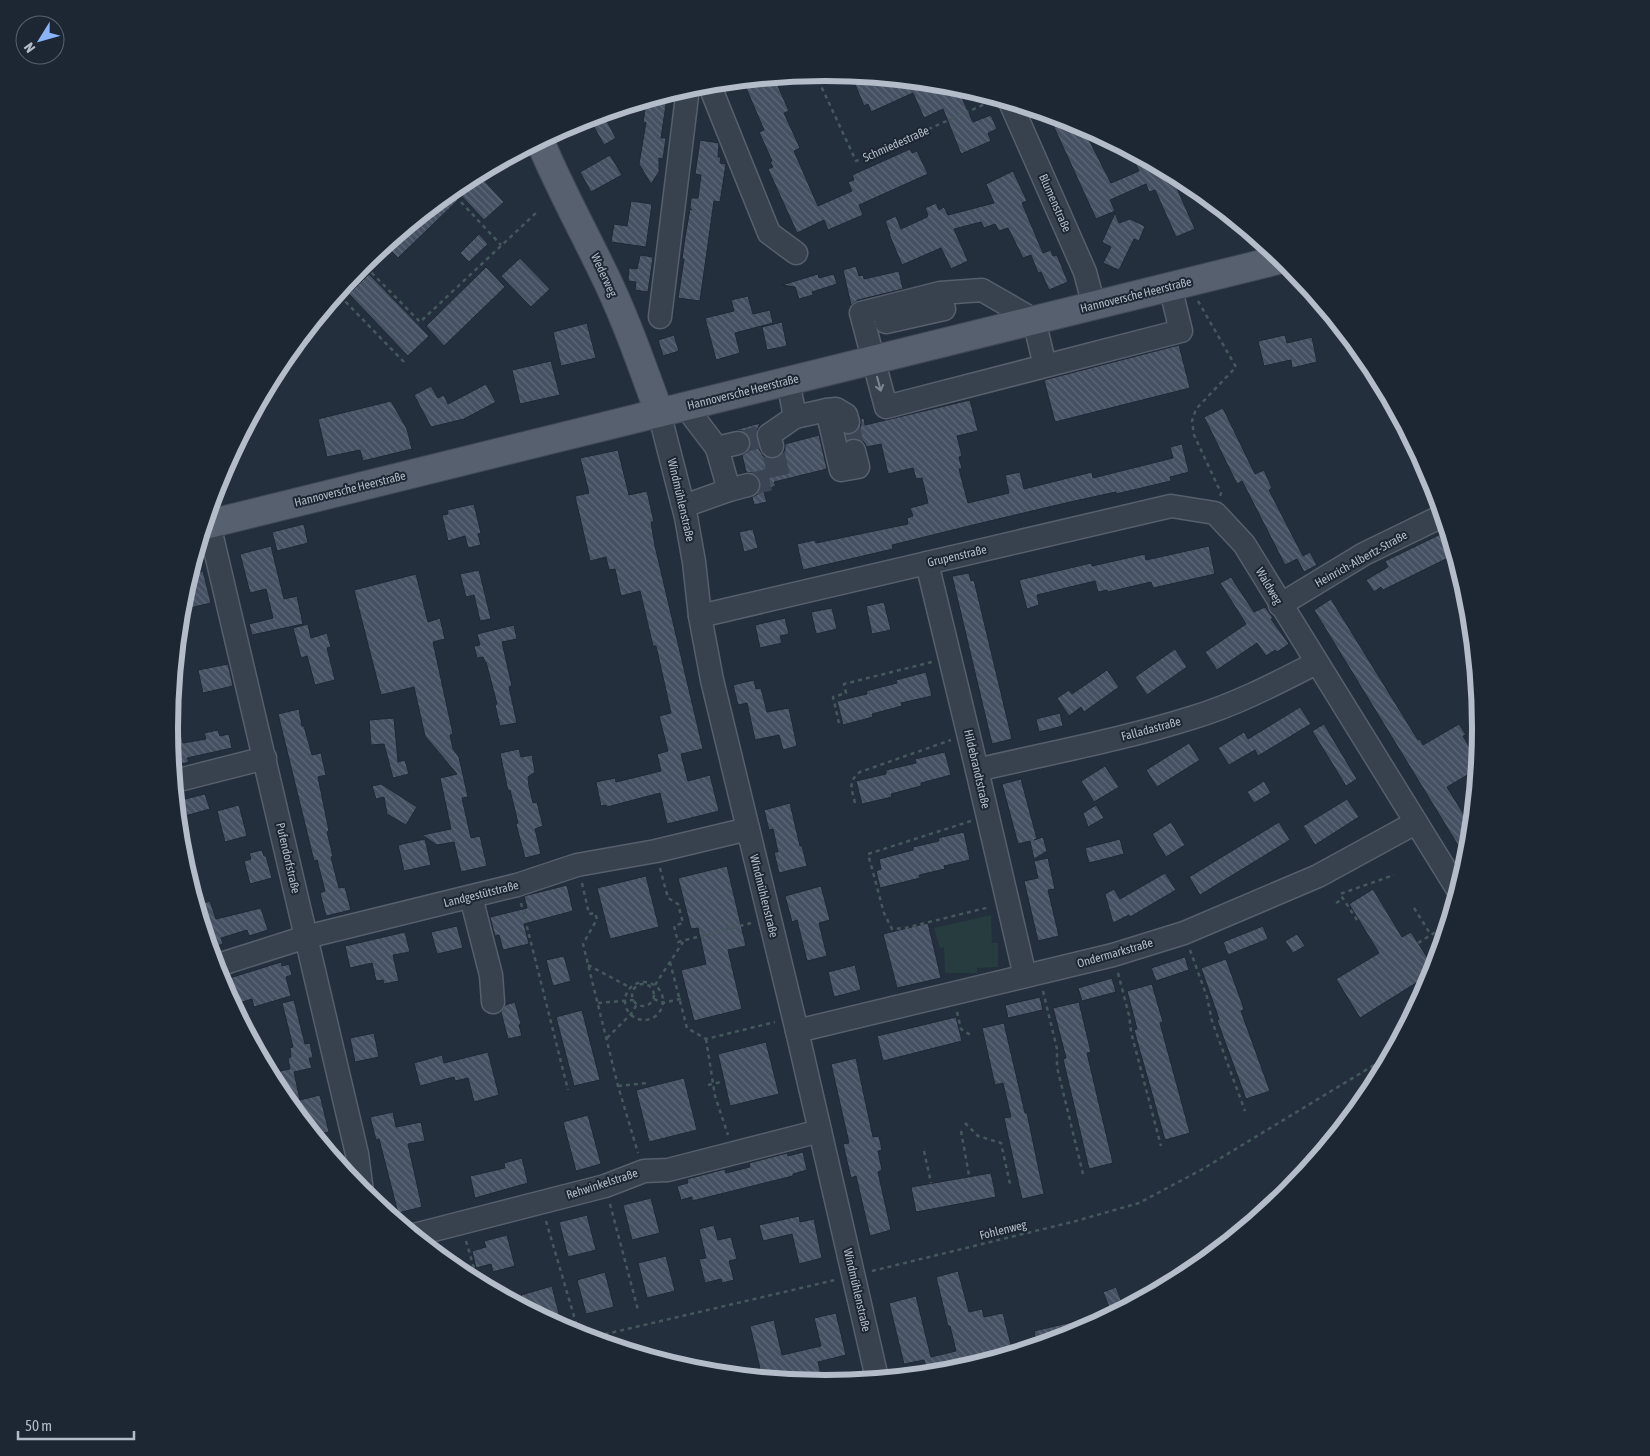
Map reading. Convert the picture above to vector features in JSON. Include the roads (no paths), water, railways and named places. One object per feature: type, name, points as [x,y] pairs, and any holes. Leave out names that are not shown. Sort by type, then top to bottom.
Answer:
[{"type":"main road","name":"Wederweg","points":[[542,146],[554,176],[604,274],[626,324],[658,412]]},
{"type":"main road","name":"Hannoversche Heerstraße","points":[[212,524],[1272,261]]},
{"type":"street","points":[[712,92],[769,233],[796,253]]},
{"type":"street","points":[[660,317],[687,97]]},
{"type":"street","name":"Blumenstraße","points":[[1013,110],[1085,272],[1094,306]]},
{"type":"street","points":[[1045,366],[1034,320],[982,290],[864,327],[861,363],[886,407],[1181,331],[1179,284]]},
{"type":"street","points":[[942,301],[951,340]]},
{"type":"street","points":[[788,381],[796,418]]},
{"type":"street","points":[[684,506],[738,487],[727,446],[685,406]]},
{"type":"street","points":[[768,439],[796,418],[826,410],[836,409],[846,415],[848,422]]},
{"type":"street","points":[[826,410],[841,470],[858,467],[854,451]]},
{"type":"street","name":"Windmühlenstraße","points":[[658,412],[684,506],[694,562],[700,616],[712,680],[795,1024],[876,1372]]},
{"type":"street","name":"Grupenstraße","points":[[700,616],[1171,506],[1215,513]]},
{"type":"street","name":"Waldweg","points":[[1215,513],[1244,544],[1453,882]]},
{"type":"street","name":"Heinrich-Albertz-Straße","points":[[1280,605],[1364,554],[1437,519]]},
{"type":"street","name":"Pufendorfstraße","points":[[209,533],[265,758],[357,1154],[360,1176]]},
{"type":"street","name":"Hildebrandtstraße","points":[[927,563],[1008,902],[1031,974]]},
{"type":"street","name":"Falladastraße","points":[[977,770],[1192,718],[1258,692],[1316,663]]},
{"type":"street","points":[[181,779],[265,758]]},
{"type":"street","name":"Ondermarkstraße","points":[[795,1024],[953,993],[1112,955],[1184,933],[1318,876],[1415,823]]},
{"type":"street","name":"Landgestütstraße","points":[[223,964],[306,937],[517,885],[577,865],[656,851],[748,828]]},
{"type":"street","points":[[471,897],[491,975],[493,1002]]},
{"type":"street","name":"Rehwinkelstraße","points":[[422,1233],[605,1186],[644,1171],[668,1170],[820,1131]]},
{"type":"tunnel","points":[[848,422],[854,451]]},
{"type":"tunnel","points":[[738,443],[763,436]]},
{"type":"tunnel","points":[[748,485],[779,477],[772,446]]}]
